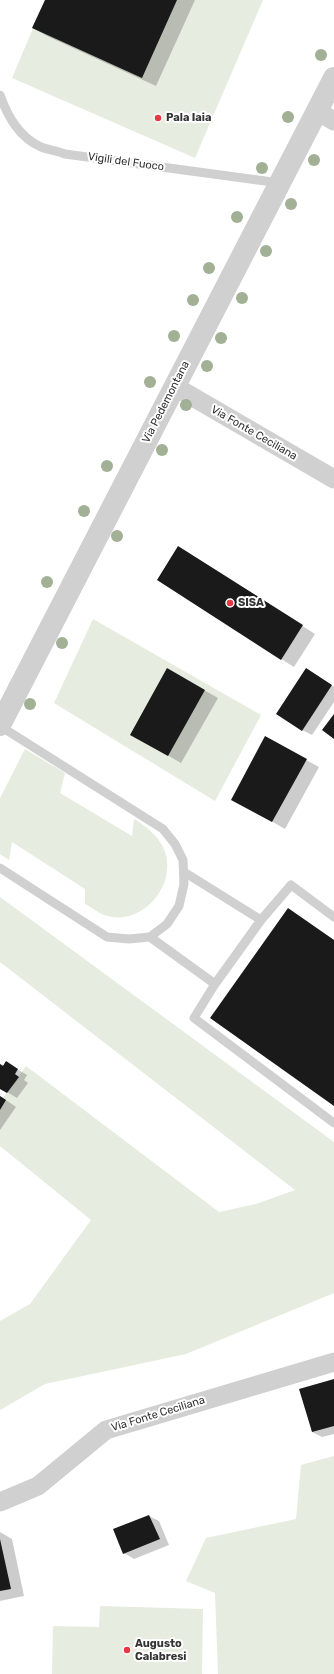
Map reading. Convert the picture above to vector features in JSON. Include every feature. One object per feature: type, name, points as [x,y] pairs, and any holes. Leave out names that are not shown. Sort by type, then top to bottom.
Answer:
[{"type":"street","name":"Via Pedemontana","points":[[0,726],[280,183],[325,116],[334,78]]},
{"type":"street","name":"Via Fonte Ceciliana","points":[[174,386],[334,479]]},
{"type":"street","name":"Via Fonte Ceciliana","points":[[0,1502],[38,1486],[106,1430],[334,1362]]},
{"type":"lane","name":"Vigili del Fuoco","points":[[0,95],[5,110],[20,133],[41,147],[65,154],[280,183]]},
{"type":"lane","points":[[0,726],[163,829],[175,844],[183,860],[184,884],[179,906],[167,924],[150,937],[128,939],[107,937],[0,868]]},
{"type":"lane","points":[[184,872],[260,920]]},
{"type":"lane","points":[[334,917],[291,885],[260,920],[215,984],[194,1018],[334,1123]]},
{"type":"lane","points":[[150,937],[215,984]]},
{"type":"shaded area","name":"Pala Iaia","points":[[45,0],[263,0],[195,158],[12,78]]},
{"type":"shaded area","points":[[93,619],[261,715],[215,801],[54,703]]},
{"type":"shaded area","points":[[25,749],[65,773],[60,793],[132,836],[134,819],[148,829],[160,842],[165,852],[167,865],[166,878],[160,891],[152,902],[142,910],[130,916],[117,917],[104,915],[85,904],[85,889],[12,842],[9,860],[0,854],[0,798]]},
{"type":"shaded area","points":[[0,897],[334,1142],[334,1293],[186,1354],[45,1384],[0,1410],[0,1321],[30,1304],[91,1220],[0,1146],[0,1102],[26,1066],[219,1212],[256,1204],[295,1190],[0,962]]},
{"type":"shaded area","points":[[334,1456],[334,1674],[218,1674],[215,1593],[186,1581],[206,1538],[296,1519],[301,1465]]},
{"type":"shaded area","name":"Augusto Calabresi","points":[[100,1606],[203,1609],[202,1674],[52,1674],[53,1626],[99,1627]]},
{"type":"building","points":[[45,0],[177,0],[142,78],[32,28]]},
{"type":"building","name":"SISA","points":[[178,546],[303,625],[281,660],[157,580]]},
{"type":"building","points":[[167,668],[205,690],[168,756],[130,735]]},
{"type":"building","points":[[306,668],[332,685],[302,731],[276,714]]},
{"type":"building","points":[[334,714],[334,739],[322,730]]},
{"type":"building","points":[[265,736],[307,759],[272,822],[231,800]]},
{"type":"building","points":[[288,908],[334,940],[334,1106],[210,1018]]},
{"type":"building","points":[[6,1061],[18,1069],[15,1074],[19,1077],[7,1093],[0,1089],[0,1064],[3,1066]]},
{"type":"building","points":[[0,1096],[6,1100],[0,1110]]},
{"type":"building","points":[[334,1379],[334,1426],[312,1432],[299,1389]]},
{"type":"building","points":[[149,1515],[160,1539],[123,1554],[113,1529]]},
{"type":"building","points":[[0,1539],[11,1589],[0,1591]]},
{"type":"place","name":"Pala Iaia","points":[[158,118]]},
{"type":"place","name":"SISA","points":[[230,603]]},
{"type":"place","name":"Augusto Calabresi","points":[[127,1650]]}]
